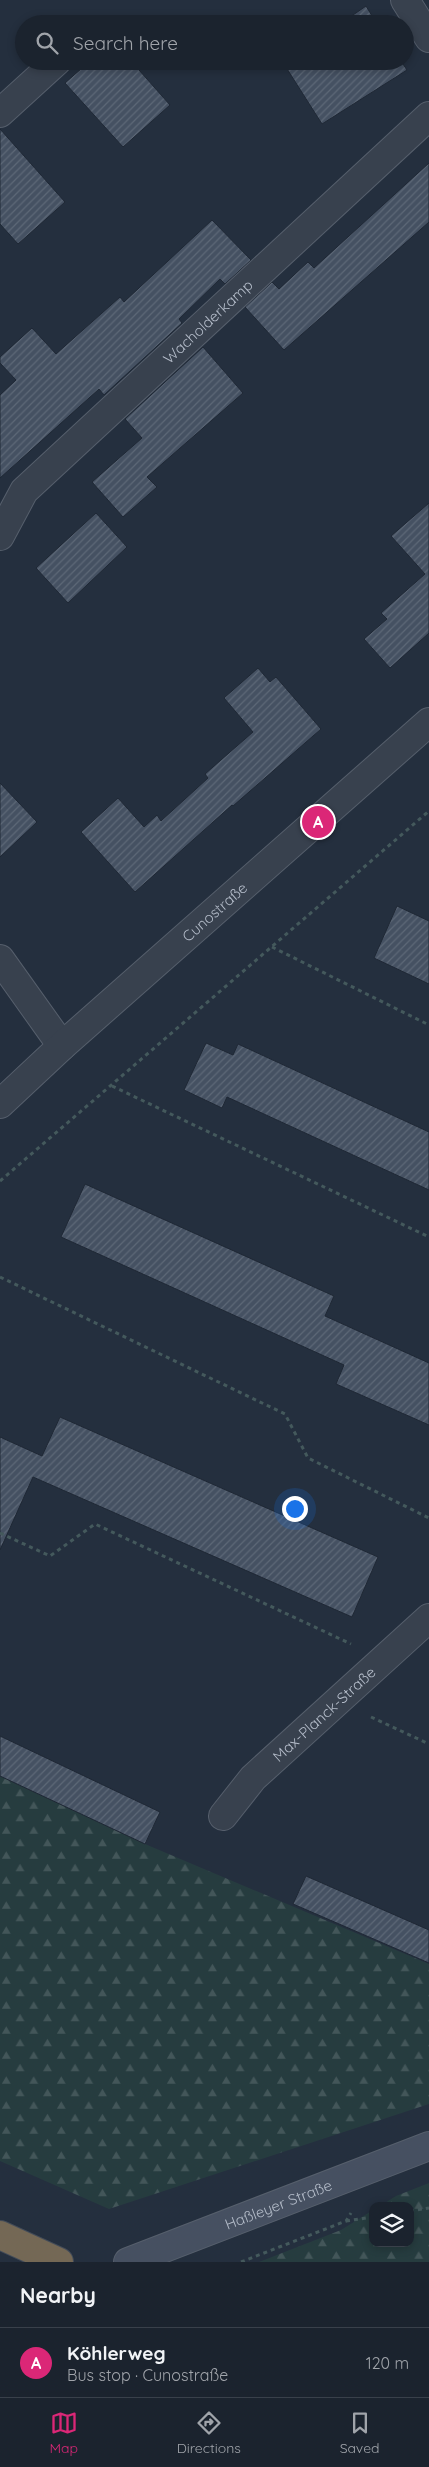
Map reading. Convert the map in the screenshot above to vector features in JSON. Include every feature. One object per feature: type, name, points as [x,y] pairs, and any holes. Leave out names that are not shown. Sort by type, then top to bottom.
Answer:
[{"type":"highway","points":[[0,2234],[59,2262]]},
{"type":"main road","name":"Haßleyer Straße","points":[[128,2262],[252,2216],[429,2146]]},
{"type":"street","points":[[404,0],[414,15]]},
{"type":"street","points":[[414,15],[429,38]]},
{"type":"street","points":[[0,113],[47,70]]},
{"type":"street","name":"Wacholderkamp","points":[[0,536],[24,491],[429,116]]},
{"type":"street","name":"Cunostraße","points":[[0,1104],[62,1046],[429,722]]},
{"type":"street","points":[[0,959],[62,1046]]},
{"type":"street","name":"Max-Planck-Straße","points":[[223,1816],[253,1778],[336,1700],[429,1618]]},
{"type":"path","points":[[0,1181],[429,811]]},
{"type":"path","points":[[272,947],[429,1025]]},
{"type":"path","points":[[112,1086],[429,1237]]},
{"type":"path","points":[[0,1277],[285,1414],[308,1458],[429,1518]]},
{"type":"path","points":[[0,1534],[50,1556],[95,1524],[383,1659]]},
{"type":"path","points":[[336,1700],[429,1744]]},
{"type":"path","points":[[414,2210],[429,2208]]},
{"type":"path","points":[[346,2221],[369,2218]]},
{"type":"path","points":[[241,2262],[305,2237]]},
{"type":"green space","points":[[0,1776],[145,1844],[429,1964],[429,2104],[109,2209],[0,2161]]},
{"type":"green space","points":[[429,2183],[429,2262],[259,2262],[341,2230],[369,2212],[369,2247],[414,2247],[414,2202],[386,2202],[396,2196]]},
{"type":"building","points":[[366,6],[372,15],[353,15]]},
{"type":"building","points":[[80,70],[139,70],[170,105],[123,147],[65,83]]},
{"type":"building","points":[[288,70],[407,70],[322,124]]},
{"type":"building","points":[[0,129],[65,202],[18,244],[0,224]]},
{"type":"building","points":[[429,163],[429,222],[284,350],[245,307],[272,282],[279,289],[308,262],[314,268]]},
{"type":"building","points":[[212,220],[251,260],[225,284],[220,279],[179,319],[182,323],[104,395],[99,389],[0,478],[0,395],[16,380],[0,363],[0,357],[32,328],[56,354],[120,297],[124,302]]},
{"type":"building","points":[[203,347],[243,393],[147,477],[157,487],[123,517],[92,482],[142,438],[125,419]]},
{"type":"building","points":[[429,503],[429,633],[390,668],[364,639],[387,619],[381,613],[425,574],[391,536]]},
{"type":"building","points":[[96,513],[127,547],[68,603],[36,568]]},
{"type":"building","points":[[258,668],[270,682],[276,677],[321,729],[232,805],[135,892],[81,832],[118,798],[144,827],[157,815],[161,821],[208,778],[205,774],[253,732],[224,698]]},
{"type":"building","points":[[0,783],[37,822],[0,857]]},
{"type":"building","points":[[397,906],[429,921],[429,984],[374,958]]},
{"type":"building","points":[[206,1043],[233,1055],[238,1044],[429,1132],[429,1190],[227,1097],[222,1108],[184,1090]]},
{"type":"building","points":[[85,1184],[334,1296],[325,1316],[429,1363],[429,1425],[336,1384],[344,1365],[61,1237]]},
{"type":"building","points":[[60,1417],[378,1557],[352,1617],[33,1477],[0,1550],[0,1437],[42,1456]]},
{"type":"building","points":[[0,1736],[160,1812],[145,1844],[0,1776]]},
{"type":"building","points":[[306,1876],[429,1930],[429,1963],[293,1904]]},
{"type":"place","name":"Köhlerweg","points":[[318,822]]}]
